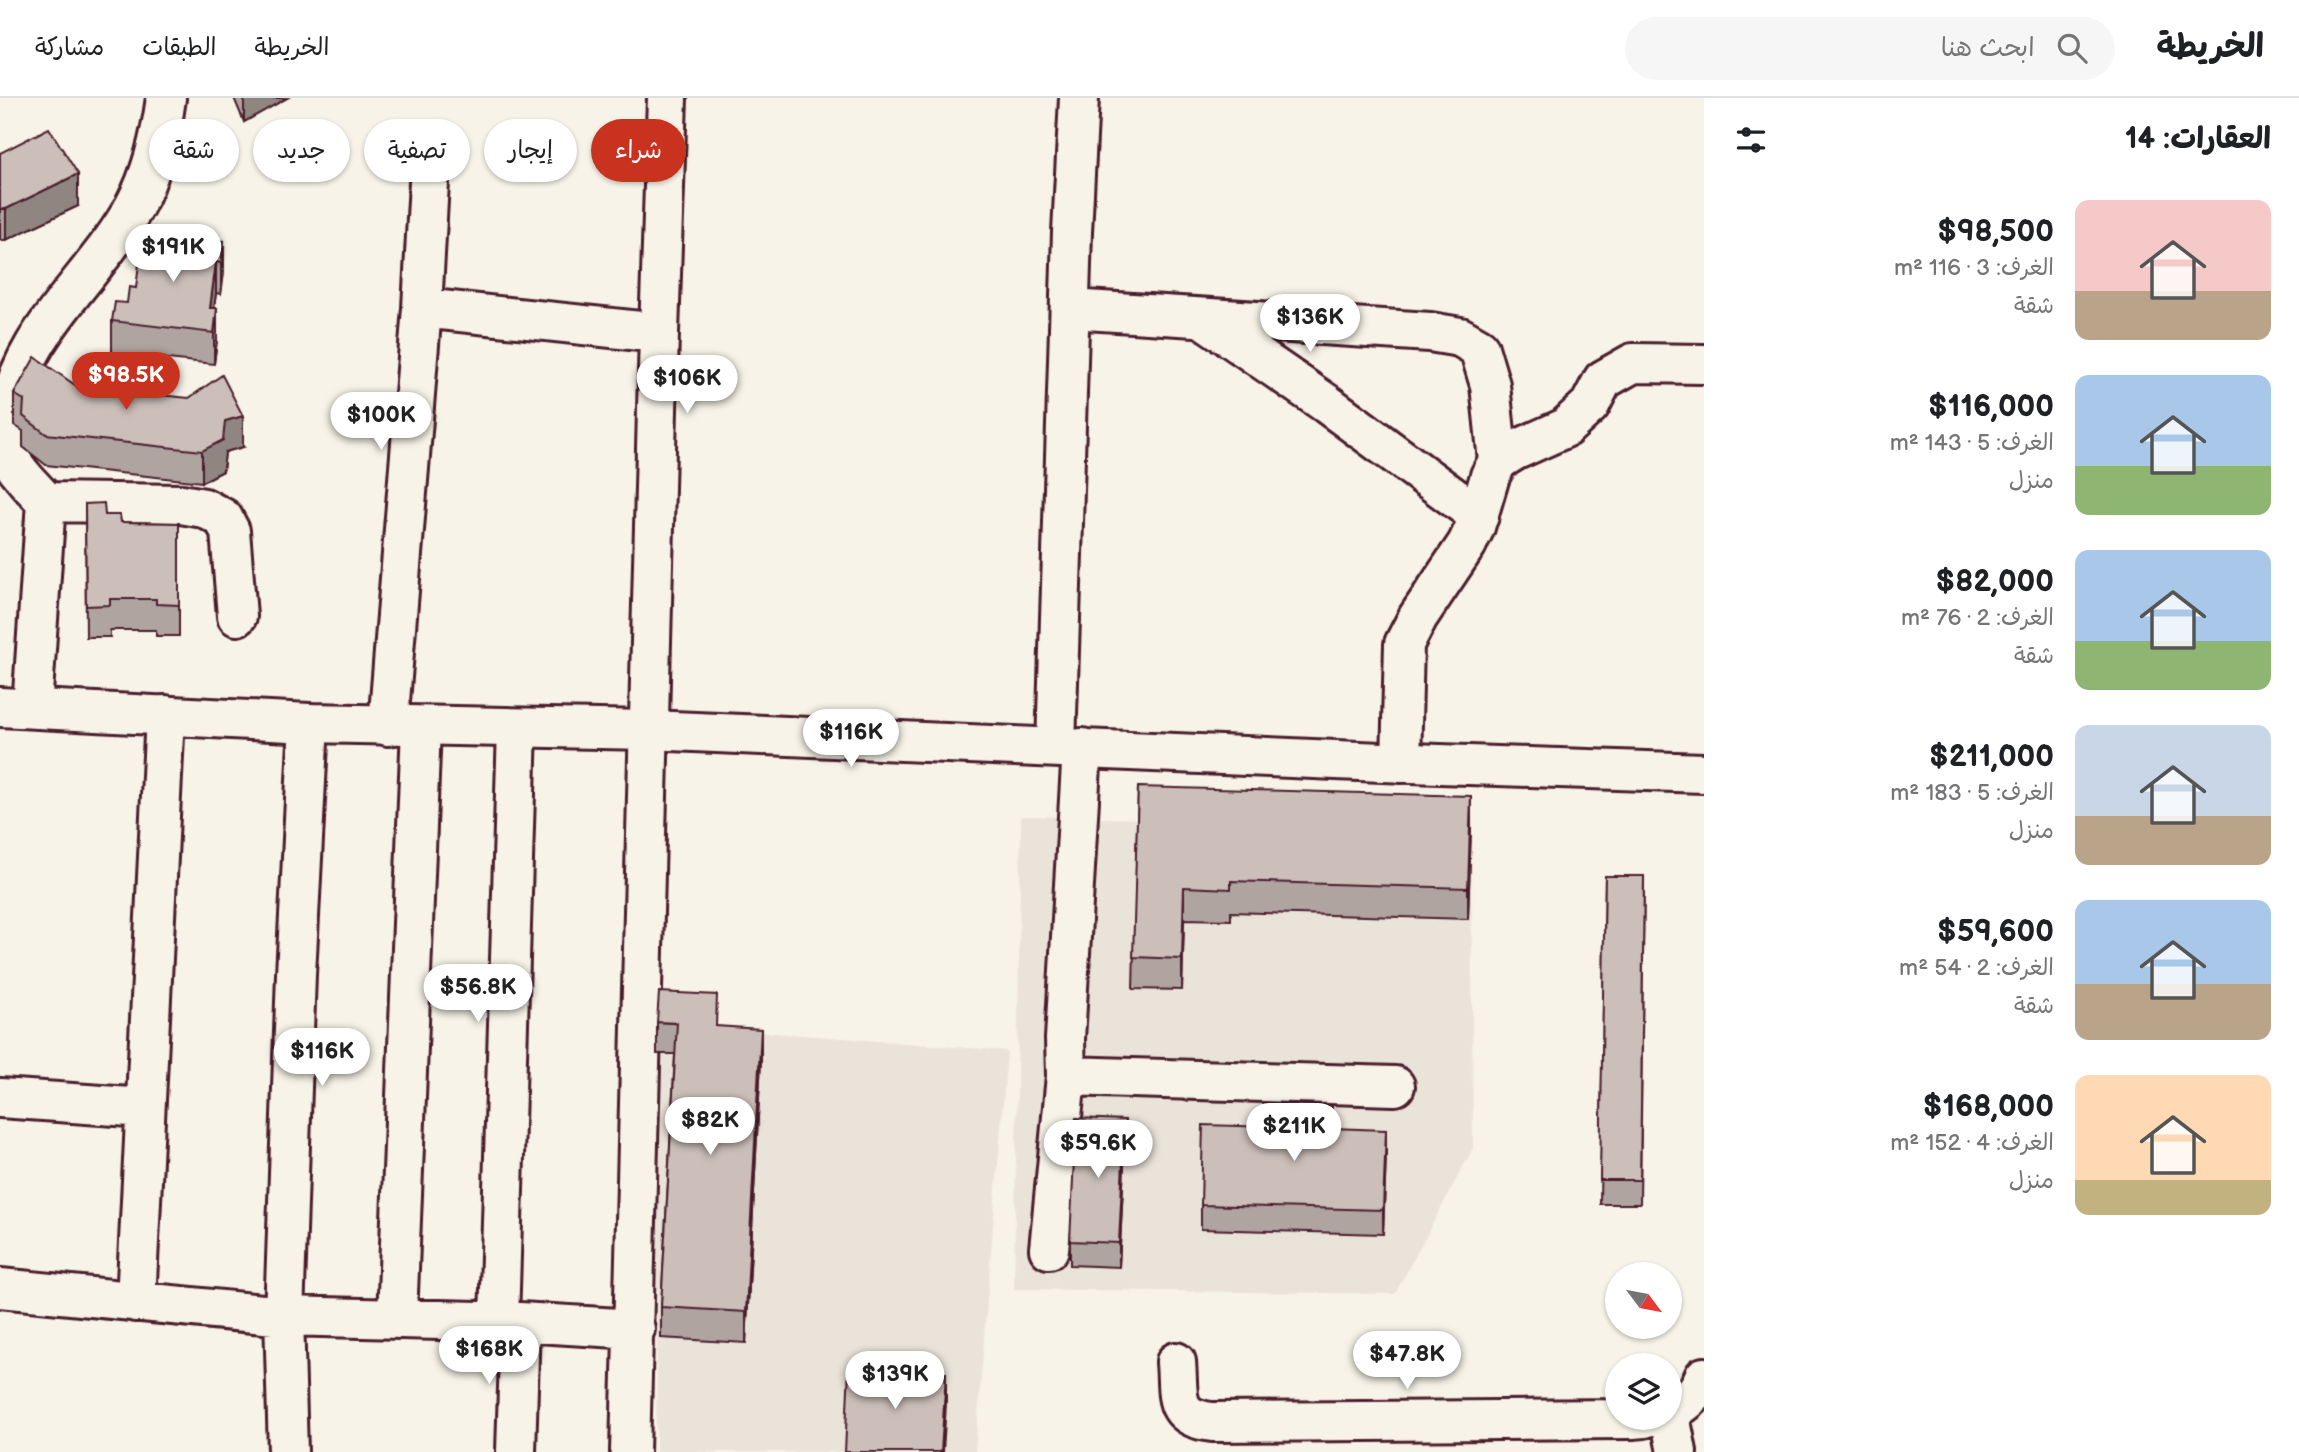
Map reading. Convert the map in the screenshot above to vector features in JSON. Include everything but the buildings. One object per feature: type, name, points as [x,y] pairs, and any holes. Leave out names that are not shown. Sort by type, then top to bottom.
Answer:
[{"type":"street","points":[[166,98],[151,169],[135,206],[23,363],[10,405],[6,433],[11,459],[46,502],[16,707],[405,727],[649,730],[1704,773]]},
{"type":"street","points":[[630,1452],[667,98]]},
{"type":"street","points":[[1049,1249],[1066,1076],[1072,100]]},
{"type":"street","points":[[397,1318],[405,727],[429,182]]},
{"type":"street","points":[[422,308],[659,332]]},
{"type":"street","points":[[1070,309],[1430,332],[1460,337],[1479,348],[1490,385],[1498,461]]},
{"type":"street","points":[[1202,318],[1327,404],[1479,516]]},
{"type":"street","points":[[1401,762],[1404,644],[1418,617],[1467,544],[1479,516],[1490,476],[1498,461],[1565,428],[1590,405],[1603,380],[1633,363],[1704,364]]},
{"type":"street","points":[[46,502],[181,504],[204,508],[223,518],[230,531],[237,616]]},
{"type":"street","points":[[136,1302],[165,715]]},
{"type":"street","points":[[288,1452],[284,1316],[296,974],[309,723]]},
{"type":"street","points":[[516,1452],[510,1322],[517,728]]},
{"type":"street","points":[[1066,1076],[1395,1086]]},
{"type":"street","points":[[0,1098],[145,1108]]},
{"type":"street","points":[[0,1288],[284,1316],[510,1322],[635,1329]]},
{"type":"street","points":[[1176,1362],[1180,1405],[1186,1416],[1196,1420],[1605,1420]]},
{"type":"street","points":[[1682,1406],[1699,1389],[1704,1377]]},
{"type":"street","points":[[1673,1430],[1677,1452]]},
{"type":"shaded area","points":[[1021,816],[1471,827],[1473,1148],[1395,1294],[1014,1289]]},
{"type":"shaded area","points":[[659,1024],[1007,1051],[975,1452],[656,1452]]}]
